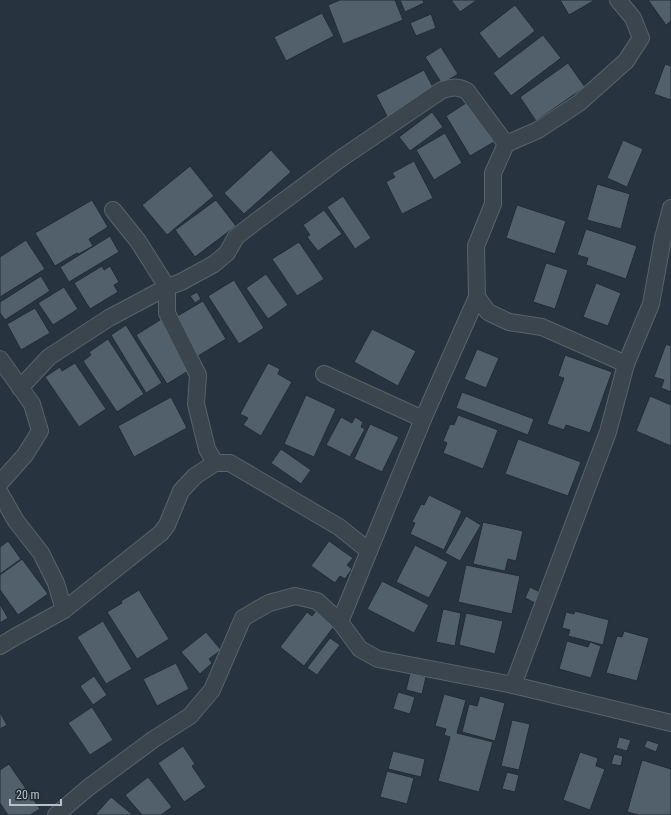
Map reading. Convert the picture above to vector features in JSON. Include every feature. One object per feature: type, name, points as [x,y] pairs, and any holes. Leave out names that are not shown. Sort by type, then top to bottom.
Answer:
[{"type":"street","points":[[340,622],[423,419],[477,297],[476,246],[493,204],[493,173],[506,144],[538,130],[579,103],[626,61],[641,38],[633,18],[618,0]]},
{"type":"street","points":[[20,388],[49,357],[109,318],[214,264],[227,253],[236,237],[254,223],[343,156],[442,90],[453,87],[467,91],[506,144]]},
{"type":"street","points":[[513,685],[608,432],[626,364],[651,304],[667,239],[671,208]]},
{"type":"street","points":[[113,210],[138,241],[167,287],[167,313],[198,375],[196,404],[207,449],[215,463]]},
{"type":"street","points":[[477,297],[488,312],[509,322],[542,327],[626,364]]},
{"type":"street","points":[[0,359],[32,404],[40,431],[25,455],[0,483]]},
{"type":"street","points":[[324,374],[423,419]]},
{"type":"street","points":[[0,646],[64,610],[161,533],[168,525],[181,491],[195,476],[215,463],[230,463],[339,527],[370,551]]},
{"type":"street","points":[[0,493],[16,521],[41,553],[56,583],[64,610]]},
{"type":"street","points":[[56,815],[89,787],[154,739],[190,716],[212,690],[243,618],[269,603],[295,596],[317,601],[340,622],[360,649],[378,659],[513,685],[671,723]]},
{"type":"building","points":[[340,0],[395,0],[403,20],[343,44],[328,5]]},
{"type":"building","points":[[400,0],[423,0],[424,3],[405,12]]},
{"type":"building","points":[[451,0],[477,0],[460,12]]},
{"type":"building","points":[[560,0],[595,0],[569,15]]},
{"type":"building","points":[[648,0],[671,0],[671,21],[666,25]]},
{"type":"building","points":[[515,5],[535,31],[499,59],[479,33]]},
{"type":"building","points":[[322,13],[334,36],[286,61],[274,37]]},
{"type":"building","points":[[431,14],[436,28],[416,36],[410,23]]},
{"type":"building","points":[[543,35],[561,58],[511,96],[493,73]]},
{"type":"building","points":[[441,47],[458,74],[442,84],[425,57]]},
{"type":"building","points":[[568,63],[585,87],[536,121],[520,97]]},
{"type":"building","points":[[665,64],[671,66],[671,100],[654,94]]},
{"type":"building","points":[[424,70],[436,93],[388,118],[376,95]]},
{"type":"building","points":[[469,101],[494,142],[470,156],[446,116]]},
{"type":"building","points":[[432,112],[443,127],[410,151],[399,137]]},
{"type":"building","points":[[445,133],[462,163],[434,180],[416,150]]},
{"type":"building","points":[[623,140],[643,149],[627,187],[607,178]]},
{"type":"building","points":[[271,150],[291,172],[244,214],[224,193]]},
{"type":"building","points":[[414,161],[433,198],[402,214],[386,182],[395,177],[392,173]]},
{"type":"building","points":[[190,166],[214,196],[167,235],[142,205]]},
{"type":"building","points":[[597,184],[630,194],[621,229],[587,220]]},
{"type":"building","points":[[343,196],[371,238],[355,249],[327,207]]},
{"type":"building","points":[[92,200],[108,227],[89,239],[93,246],[79,254],[77,253],[55,266],[35,233]]},
{"type":"building","points":[[216,200],[236,226],[195,257],[175,230]]},
{"type":"building","points":[[517,205],[566,221],[555,254],[506,238]]},
{"type":"building","points":[[324,210],[342,234],[318,251],[307,237],[310,235],[303,225]]},
{"type":"building","points":[[586,229],[637,246],[626,279],[586,265],[588,258],[577,255]]},
{"type":"building","points":[[110,236],[119,252],[69,282],[60,267]]},
{"type":"building","points":[[26,240],[45,269],[0,297],[0,257]]},
{"type":"building","points":[[299,242],[324,279],[297,296],[272,259]]},
{"type":"building","points":[[546,263],[568,270],[555,309],[533,302]]},
{"type":"building","points":[[102,266],[104,270],[110,266],[119,282],[114,285],[118,292],[90,309],[74,283]]},
{"type":"building","points":[[266,274],[288,305],[268,319],[246,288]]},
{"type":"building","points":[[41,276],[50,291],[5,320],[0,313],[0,302]]},
{"type":"building","points":[[234,280],[264,328],[239,344],[208,296]]},
{"type":"building","points":[[596,283],[621,293],[608,326],[583,317]]},
{"type":"building","points":[[64,287],[78,309],[53,325],[38,303]]},
{"type":"building","points":[[197,292],[201,299],[195,303],[190,296]]},
{"type":"building","points":[[203,301],[226,339],[198,356],[174,318]]},
{"type":"building","points":[[35,308],[50,333],[21,350],[7,324]]},
{"type":"building","points":[[163,318],[193,368],[167,384],[136,335]]},
{"type":"building","points":[[126,325],[162,383],[146,393],[111,335]]},
{"type":"building","points":[[372,329],[416,351],[398,386],[354,362]]},
{"type":"building","points":[[108,339],[144,394],[117,412],[83,361],[91,355],[89,352]]},
{"type":"building","points":[[666,344],[671,346],[671,392],[661,388],[664,380],[654,377]]},
{"type":"building","points":[[477,349],[499,358],[486,388],[464,379]]},
{"type":"building","points":[[565,355],[612,372],[590,433],[566,425],[564,430],[547,424],[564,378],[558,376]]},
{"type":"building","points":[[75,363],[106,409],[79,427],[45,377],[60,367],[62,371]]},
{"type":"building","points":[[268,363],[280,369],[278,374],[292,382],[261,436],[243,425],[248,418],[240,414]]},
{"type":"building","points":[[462,392],[534,419],[528,435],[456,408]]},
{"type":"building","points":[[306,395],[336,409],[314,457],[284,444]]},
{"type":"building","points":[[650,396],[671,405],[671,446],[636,431]]},
{"type":"building","points":[[171,397],[187,428],[134,457],[118,426]]},
{"type":"building","points":[[458,415],[498,430],[483,469],[443,453],[447,443],[443,441],[450,424],[454,425]]},
{"type":"building","points":[[341,417],[352,423],[355,417],[363,422],[361,427],[365,429],[350,457],[326,445]]},
{"type":"building","points":[[370,424],[399,437],[382,472],[354,459]]},
{"type":"building","points":[[518,439],[581,462],[568,496],[505,474]]},
{"type":"building","points":[[281,449],[311,470],[301,484],[271,463]]},
{"type":"building","points":[[429,495],[462,511],[444,550],[410,534],[415,523],[412,522],[421,504],[424,505]]},
{"type":"building","points":[[466,516],[481,525],[460,561],[445,553]]},
{"type":"building","points":[[483,522],[523,531],[516,561],[508,559],[505,571],[473,564]]},
{"type":"building","points":[[8,541],[21,559],[0,574],[0,547]]},
{"type":"building","points":[[329,541],[353,558],[347,565],[352,569],[345,579],[340,576],[335,583],[311,566]]},
{"type":"building","points":[[415,545],[448,562],[429,598],[396,582]]},
{"type":"building","points":[[22,559],[48,594],[18,615],[0,590],[0,575]]},
{"type":"building","points":[[466,565],[520,576],[512,614],[458,602]]},
{"type":"building","points":[[382,581],[429,605],[414,633],[367,609]]},
{"type":"building","points":[[530,587],[540,592],[535,603],[525,598]]},
{"type":"building","points":[[139,590],[169,639],[137,659],[107,612]]},
{"type":"building","points":[[0,604],[8,618],[0,623]]},
{"type":"building","points":[[443,609],[461,613],[455,646],[436,642]]},
{"type":"building","points":[[317,610],[335,625],[304,666],[280,647],[307,612],[312,616]]},
{"type":"building","points":[[575,611],[609,620],[603,645],[568,636],[570,630],[562,628],[566,612],[574,614]]},
{"type":"building","points":[[466,613],[503,621],[495,654],[459,645]]},
{"type":"building","points":[[103,621],[132,669],[106,684],[77,637]]},
{"type":"building","points":[[624,631],[649,638],[637,681],[606,673],[617,636],[622,637]]},
{"type":"building","points":[[206,632],[221,650],[209,659],[212,663],[200,674],[181,652]]},
{"type":"building","points":[[330,638],[340,645],[317,675],[307,668]]},
{"type":"building","points":[[567,641],[588,647],[590,642],[601,646],[591,678],[559,669]]},
{"type":"building","points":[[176,663],[189,689],[157,706],[143,679]]},
{"type":"building","points":[[410,673],[426,677],[422,694],[406,690]]},
{"type":"building","points":[[94,676],[107,695],[93,705],[80,686]]},
{"type":"building","points":[[398,692],[415,697],[410,714],[393,709]]},
{"type":"building","points":[[444,694],[466,700],[457,733],[493,742],[479,792],[438,781],[450,737],[444,735],[446,729],[435,726]]},
{"type":"building","points":[[480,696],[505,703],[495,741],[462,732],[469,704],[477,706]]},
{"type":"building","points":[[92,707],[113,740],[90,755],[68,723]]},
{"type":"building","points":[[0,712],[7,725],[0,729]]},
{"type":"building","points":[[512,720],[530,724],[519,770],[501,766]]},
{"type":"building","points":[[619,737],[631,740],[627,751],[616,748]]},
{"type":"building","points":[[647,740],[659,744],[656,752],[644,747]]},
{"type":"building","points":[[183,746],[195,764],[192,766],[206,787],[184,802],[158,763]]},
{"type":"building","points":[[393,751],[425,759],[421,777],[388,769]]},
{"type":"building","points":[[580,752],[598,758],[596,766],[605,769],[590,810],[563,800]]},
{"type":"building","points":[[614,754],[623,756],[621,766],[611,764]]},
{"type":"building","points":[[642,760],[671,769],[671,815],[639,815],[627,812]]},
{"type":"building","points":[[9,764],[40,809],[30,815],[8,815],[0,803],[0,770]]},
{"type":"building","points":[[387,771],[414,778],[407,804],[380,797]]},
{"type":"building","points":[[507,772],[519,775],[515,792],[502,789]]},
{"type":"building","points":[[148,777],[172,807],[161,815],[142,815],[125,795]]},
{"type":"building","points":[[111,797],[133,815],[95,815]]}]
